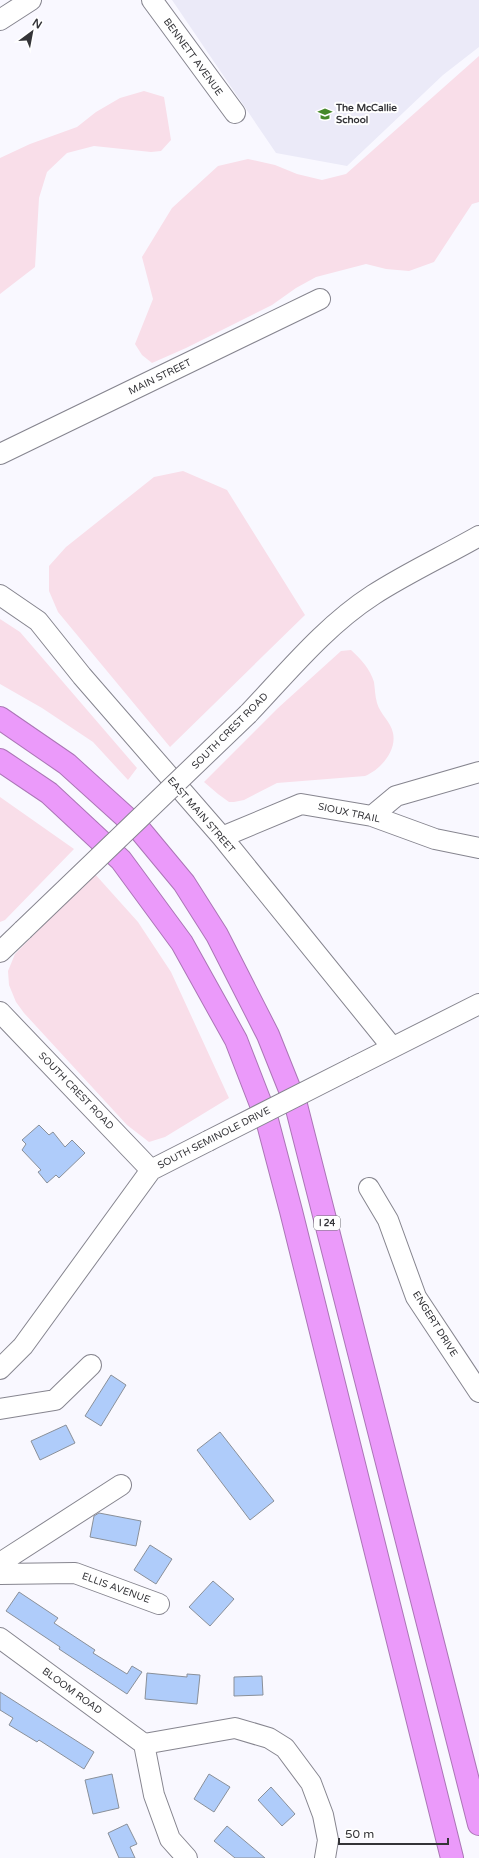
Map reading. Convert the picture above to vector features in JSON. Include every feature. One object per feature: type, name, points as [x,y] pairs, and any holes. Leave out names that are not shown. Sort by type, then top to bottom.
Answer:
[{"type":"highway","name":"I 24","points":[[0,718],[67,764],[140,830],[184,883],[218,935],[268,1035],[296,1105],[479,1824]]},
{"type":"highway","points":[[0,760],[49,793],[121,860],[182,943],[236,1040],[267,1120],[452,1858]]},
{"type":"street","points":[[0,20],[31,0]]},
{"type":"street","name":"BENNETT AVENUE","points":[[152,0],[234,113]]},
{"type":"street","name":"MAIN STREET","points":[[0,454],[320,300]]},
{"type":"street","name":"SOUTH CREST ROAD","points":[[0,952],[248,714],[334,626],[373,595],[479,536]]},
{"type":"street","name":"EAST MAIN STREET","points":[[0,595],[38,621],[92,687],[222,837],[392,1047]]},
{"type":"street","points":[[372,816],[396,796],[479,772]]},
{"type":"street","name":"SIOUX TRAIL","points":[[222,837],[301,804],[372,816],[436,840],[479,848]]},
{"type":"street","name":"SOUTH SEMINOLE DRIVE","points":[[0,1369],[23,1346],[151,1170],[479,1004]]},
{"type":"street","name":"SOUTH CREST ROAD","points":[[0,1012],[151,1170]]},
{"type":"street","name":"ENGERT DRIVE","points":[[369,1188],[388,1220],[416,1297],[479,1392]]},
{"type":"street","points":[[0,1409],[55,1400],[91,1365]]},
{"type":"street","points":[[0,1563],[121,1484]]},
{"type":"street","name":"ELLIS AVENUE","points":[[0,1574],[75,1573],[159,1604]]},
{"type":"street","name":"BLOOM ROAD","points":[[0,1638],[144,1744]]},
{"type":"street","points":[[187,1858],[170,1840],[154,1796],[144,1744],[235,1728],[269,1738],[285,1748],[311,1783],[323,1815],[328,1840],[325,1858]]},
{"type":"shaded area","name":"The McCallie School","points":[[172,0],[479,0],[479,47],[443,75],[347,166],[276,153]]},
{"type":"shaded area","points":[[479,56],[479,202],[472,204],[434,262],[409,271],[386,269],[366,264],[316,277],[296,288],[272,305],[186,348],[152,363],[142,355],[135,344],[153,299],[142,257],[172,208],[218,166],[248,159],[275,165],[297,174],[322,180],[346,174]]},
{"type":"shaded area","points":[[144,91],[164,97],[171,140],[161,151],[151,152],[94,146],[67,153],[47,172],[39,198],[35,267],[0,294],[0,158],[30,144],[77,127],[96,112],[120,98]]},
{"type":"shaded area","points":[[183,471],[227,490],[305,615],[170,747],[58,612],[49,591],[49,566],[66,547],[154,477]]},
{"type":"shaded area","points":[[0,619],[20,632],[137,768],[128,780],[93,742],[42,708],[0,684]]},
{"type":"shaded area","points":[[351,650],[368,669],[374,682],[378,707],[392,729],[394,740],[390,753],[382,765],[365,776],[277,783],[244,800],[234,802],[229,802],[204,782],[278,708],[341,651]]},
{"type":"shaded area","points":[[0,797],[74,849],[5,920],[0,922]]},
{"type":"shaded area","points":[[94,873],[138,922],[171,972],[229,1098],[165,1137],[149,1142],[127,1125],[24,1013],[16,1002],[9,985],[8,971],[15,954]]},
{"type":"building","points":[[39,1125],[49,1135],[53,1132],[65,1147],[72,1140],[85,1153],[59,1178],[56,1175],[47,1183],[38,1172],[41,1170],[22,1150],[26,1144],[22,1140]]},
{"type":"building","points":[[111,1375],[126,1385],[101,1426],[85,1416]]},
{"type":"building","points":[[66,1425],[75,1443],[40,1460],[31,1441]]},
{"type":"building","points":[[220,1432],[274,1501],[250,1520],[197,1450]]},
{"type":"building","points":[[99,1513],[141,1521],[136,1546],[90,1537],[94,1516]]},
{"type":"building","points":[[150,1545],[172,1559],[156,1584],[134,1570]]},
{"type":"building","points":[[213,1581],[234,1599],[210,1626],[189,1607]]},
{"type":"building","points":[[19,1592],[58,1618],[54,1623],[95,1650],[93,1653],[127,1674],[132,1666],[142,1672],[127,1694],[59,1649],[60,1647],[6,1611]]},
{"type":"building","points":[[147,1673],[187,1677],[187,1674],[200,1675],[197,1704],[145,1699]]},
{"type":"building","points":[[262,1676],[263,1695],[234,1696],[234,1677]]},
{"type":"building","points":[[0,1692],[94,1752],[84,1769],[39,1740],[37,1742],[9,1725],[13,1718],[0,1710]]},
{"type":"building","points":[[112,1774],[119,1808],[93,1814],[85,1780]]},
{"type":"building","points":[[209,1774],[230,1787],[214,1812],[194,1799]]},
{"type":"building","points":[[271,1787],[295,1814],[282,1826],[258,1800]]},
{"type":"building","points":[[127,1824],[137,1844],[130,1847],[135,1858],[119,1858],[108,1833]]},
{"type":"building","points":[[227,1826],[265,1858],[235,1858],[214,1841]]},
{"type":"place","name":"The McCallie School","points":[[325,114]]}]
